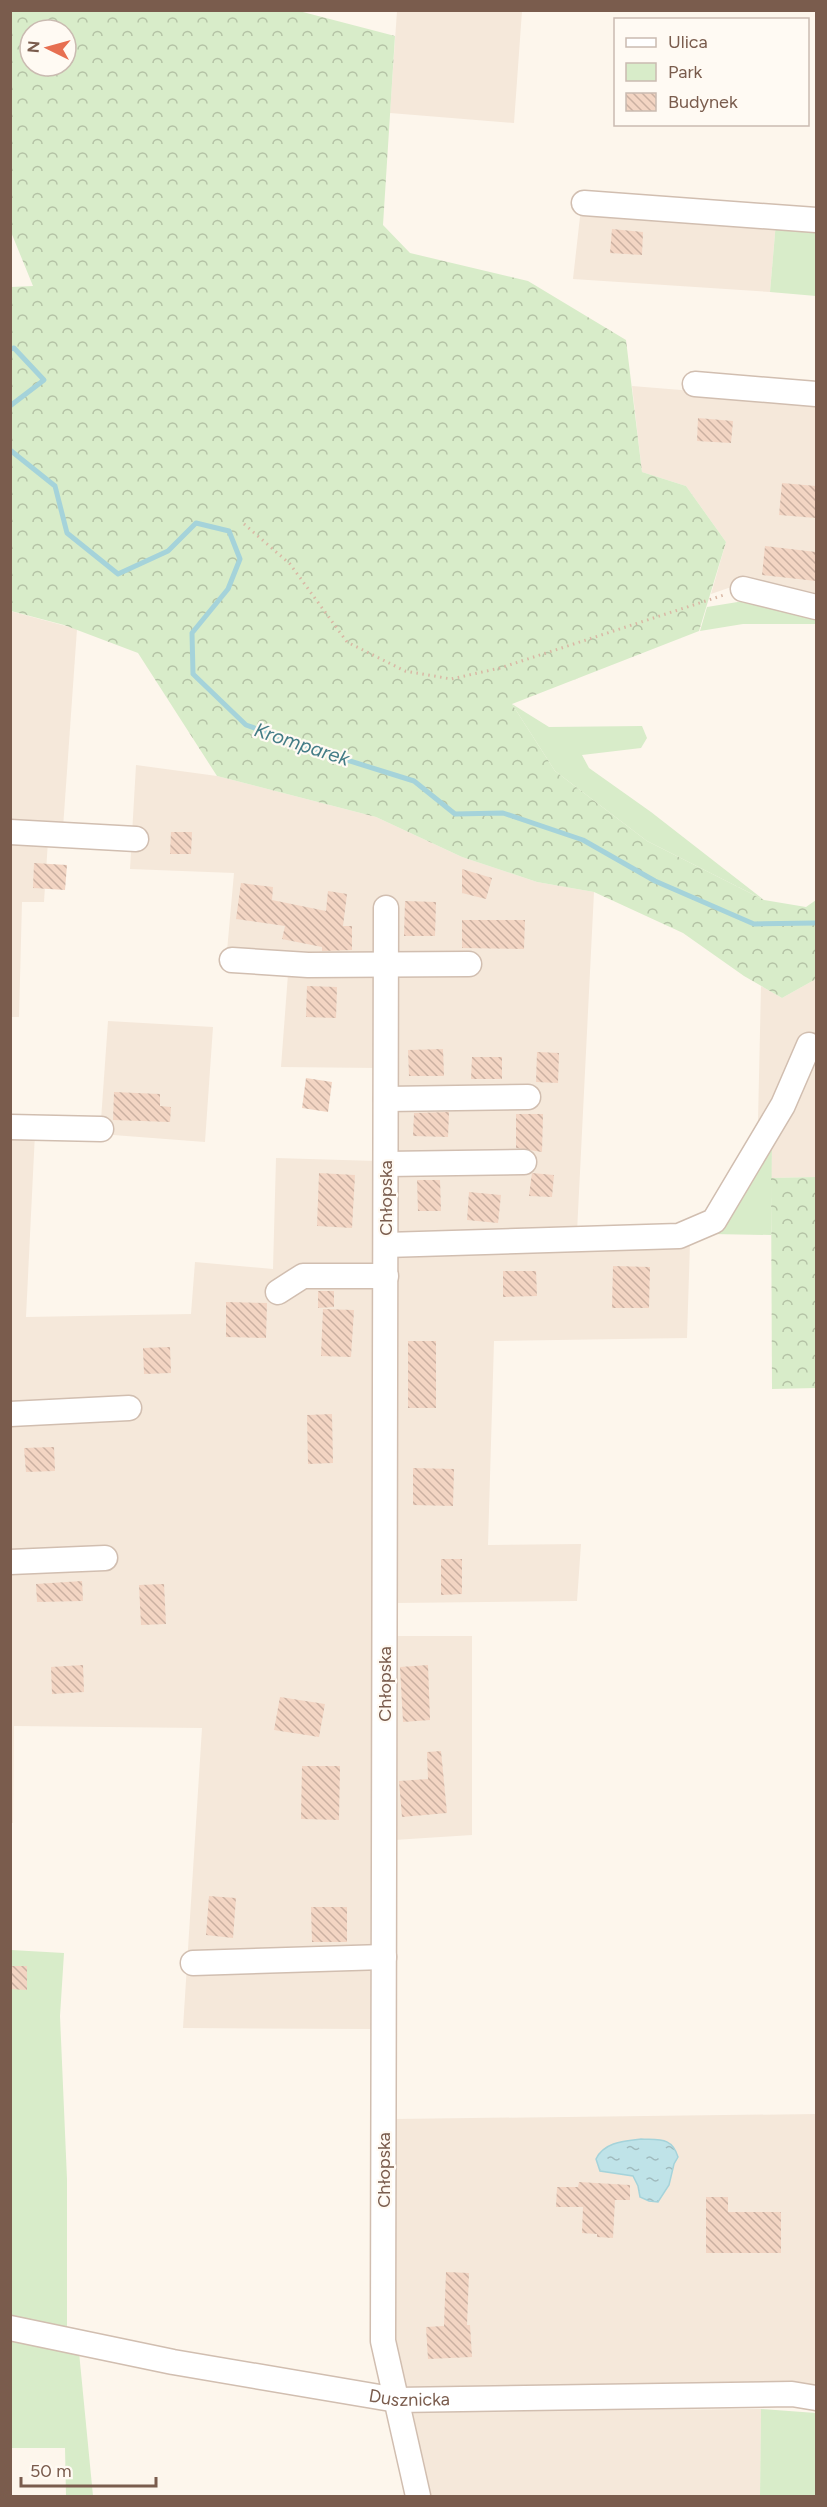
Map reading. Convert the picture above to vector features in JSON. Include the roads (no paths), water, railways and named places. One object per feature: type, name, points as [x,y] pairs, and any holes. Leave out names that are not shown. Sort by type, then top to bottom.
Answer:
[{"type":"street","points":[[584,203],[816,220]]},
{"type":"street","points":[[695,384],[816,394]]},
{"type":"street","points":[[743,589],[816,607]]},
{"type":"street","points":[[10,832],[136,839]]},
{"type":"street","name":"Chłopska","points":[[386,908],[383,2341],[418,2496]]},
{"type":"street","points":[[232,960],[308,965],[387,966],[469,963]]},
{"type":"street","points":[[386,1245],[679,1236],[714,1221],[783,1105],[809,1045]]},
{"type":"street","points":[[386,1099],[528,1097]]},
{"type":"street","points":[[10,1127],[101,1129]]},
{"type":"street","points":[[386,1164],[524,1162]]},
{"type":"street","points":[[278,1292],[303,1276],[386,1276]]},
{"type":"street","points":[[10,1414],[129,1408]]},
{"type":"street","points":[[10,1562],[105,1558]]},
{"type":"street","points":[[194,1963],[384,1957]]},
{"type":"street","name":"Dusznicka","points":[[10,2328],[173,2362],[397,2400],[792,2394],[816,2398]]},
{"type":"water","points":[[641,2139],[669,2143],[678,2157],[669,2185],[658,2202],[640,2197],[633,2176],[600,2171],[596,2159],[609,2146]]},
{"type":"waterway","name":"Kromparek","points":[[10,349],[14,348],[44,380],[10,406]]},
{"type":"waterway","name":"Kromparek","points":[[10,450],[55,486],[67,533],[118,574],[168,551],[196,523],[229,531],[240,559],[228,589],[192,633],[193,674],[246,725],[414,781],[455,814],[503,813],[583,840],[655,881],[754,924],[816,923]]}]
